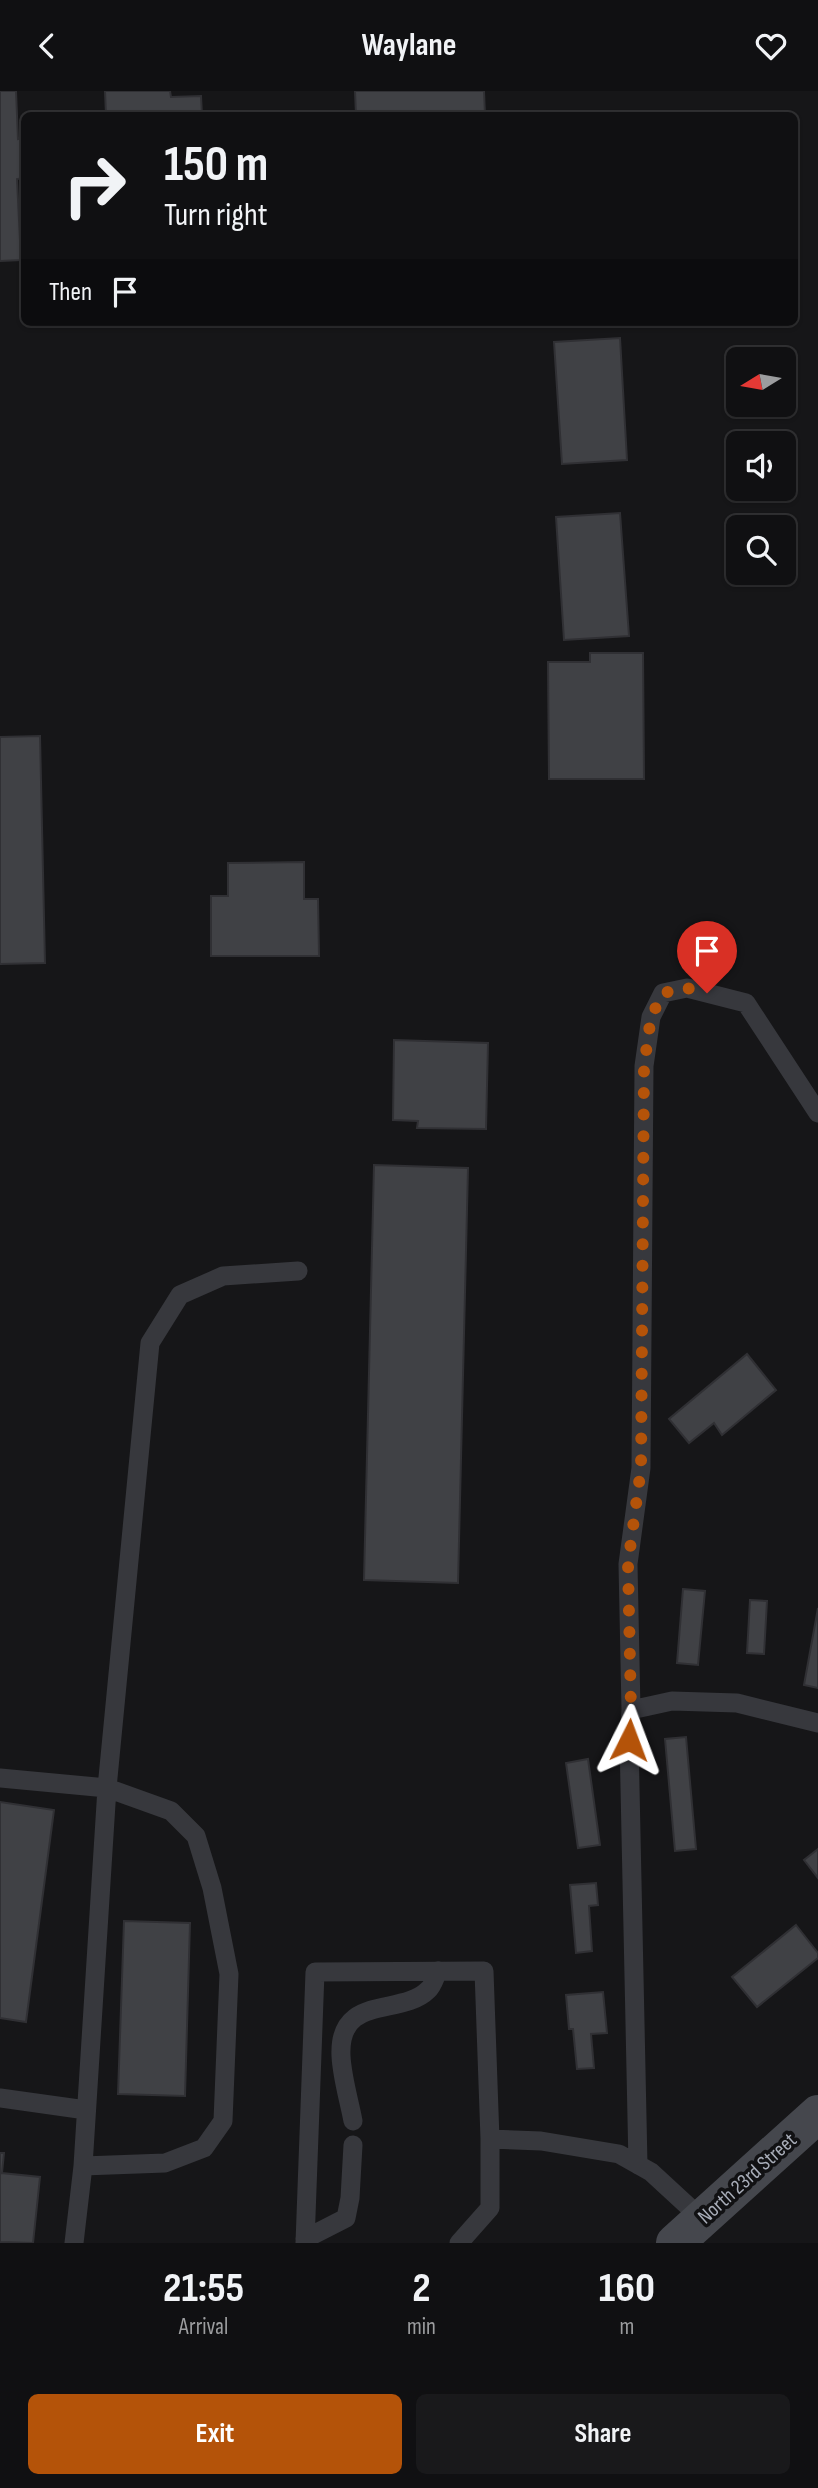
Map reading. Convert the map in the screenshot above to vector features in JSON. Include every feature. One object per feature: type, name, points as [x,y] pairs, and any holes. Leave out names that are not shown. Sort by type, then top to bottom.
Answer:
[{"type":"main road","name":"North 23rd Street","points":[[689,2231],[818,2114]]},
{"type":"lane","points":[[638,2165],[629,1754],[631,1710],[628,1564],[641,1468],[644,1066],[651,1017],[663,993],[687,988],[746,1003],[818,1113]]},
{"type":"lane","points":[[74,2243],[83,2166],[107,1788],[150,1343],[180,1295],[223,1276],[298,1271]]},
{"type":"lane","points":[[631,1710],[672,1701],[737,1703],[818,1723]]},
{"type":"lane","points":[[0,1778],[107,1788],[171,1811],[196,1836],[212,1888],[229,1974],[223,2121],[204,2148],[165,2163],[83,2166]]},
{"type":"lane","points":[[353,2121],[341,2055],[344,2033],[356,2016],[377,2007],[417,1998],[430,1989],[438,1971]]},
{"type":"lane","points":[[305,2241],[316,1972],[484,1971],[490,2208],[459,2243]]},
{"type":"lane","points":[[0,2098],[86,2110]]},
{"type":"lane","points":[[490,2139],[541,2141],[619,2154],[651,2172],[689,2231]]},
{"type":"lane","points":[[305,2241],[346,2218],[353,2145]]},
{"type":"building","points":[[0,91],[16,91],[18,139],[21,138],[21,178],[17,179],[21,260],[0,261]]},
{"type":"building","points":[[105,91],[170,91],[171,97],[201,96],[202,112],[106,112]]},
{"type":"building","points":[[355,91],[484,91],[485,112],[356,112]]},
{"type":"building","points":[[620,338],[627,460],[562,464],[554,342]]},
{"type":"building","points":[[620,513],[629,636],[564,640],[556,517]]},
{"type":"building","points":[[590,653],[643,653],[644,779],[549,779],[548,662],[590,662]]},
{"type":"building","points":[[40,736],[45,963],[0,964],[0,737]]},
{"type":"building","points":[[304,862],[304,899],[318,899],[319,956],[211,956],[211,896],[228,896],[228,863]]},
{"type":"building","points":[[394,1040],[488,1043],[486,1129],[417,1128],[418,1121],[393,1120]]},
{"type":"building","points":[[374,1165],[468,1168],[458,1583],[364,1580]]},
{"type":"building","points":[[747,1354],[776,1390],[722,1435],[714,1423],[689,1443],[669,1419]]},
{"type":"building","points":[[683,1589],[705,1591],[698,1665],[677,1663]]},
{"type":"building","points":[[750,1600],[767,1601],[764,1654],[747,1653]]},
{"type":"building","points":[[818,1608],[818,1688],[804,1685]]},
{"type":"building","points":[[686,1737],[696,1849],[675,1851],[665,1739]]},
{"type":"building","points":[[588,1759],[600,1845],[578,1848],[566,1763]]},
{"type":"building","points":[[0,1802],[54,1810],[26,2022],[0,2018]]},
{"type":"building","points":[[818,1849],[818,1878],[804,1860]]},
{"type":"building","points":[[596,1883],[598,1905],[589,1906],[592,1951],[576,1953],[570,1885]]},
{"type":"building","points":[[124,1921],[190,1923],[185,2096],[118,2094]]},
{"type":"building","points":[[796,1925],[818,1953],[818,1958],[757,2007],[732,1977]]},
{"type":"building","points":[[603,1992],[607,2033],[591,2034],[594,2068],[577,2069],[566,1995]]},
{"type":"building","points":[[0,2153],[4,2153],[2,2173],[40,2177],[33,2243],[0,2242]]},
{"type":"route","points":[[629,1740],[631,1710],[628,1564],[641,1468],[644,1066],[651,1017],[663,993],[687,988],[707,993]]}]
